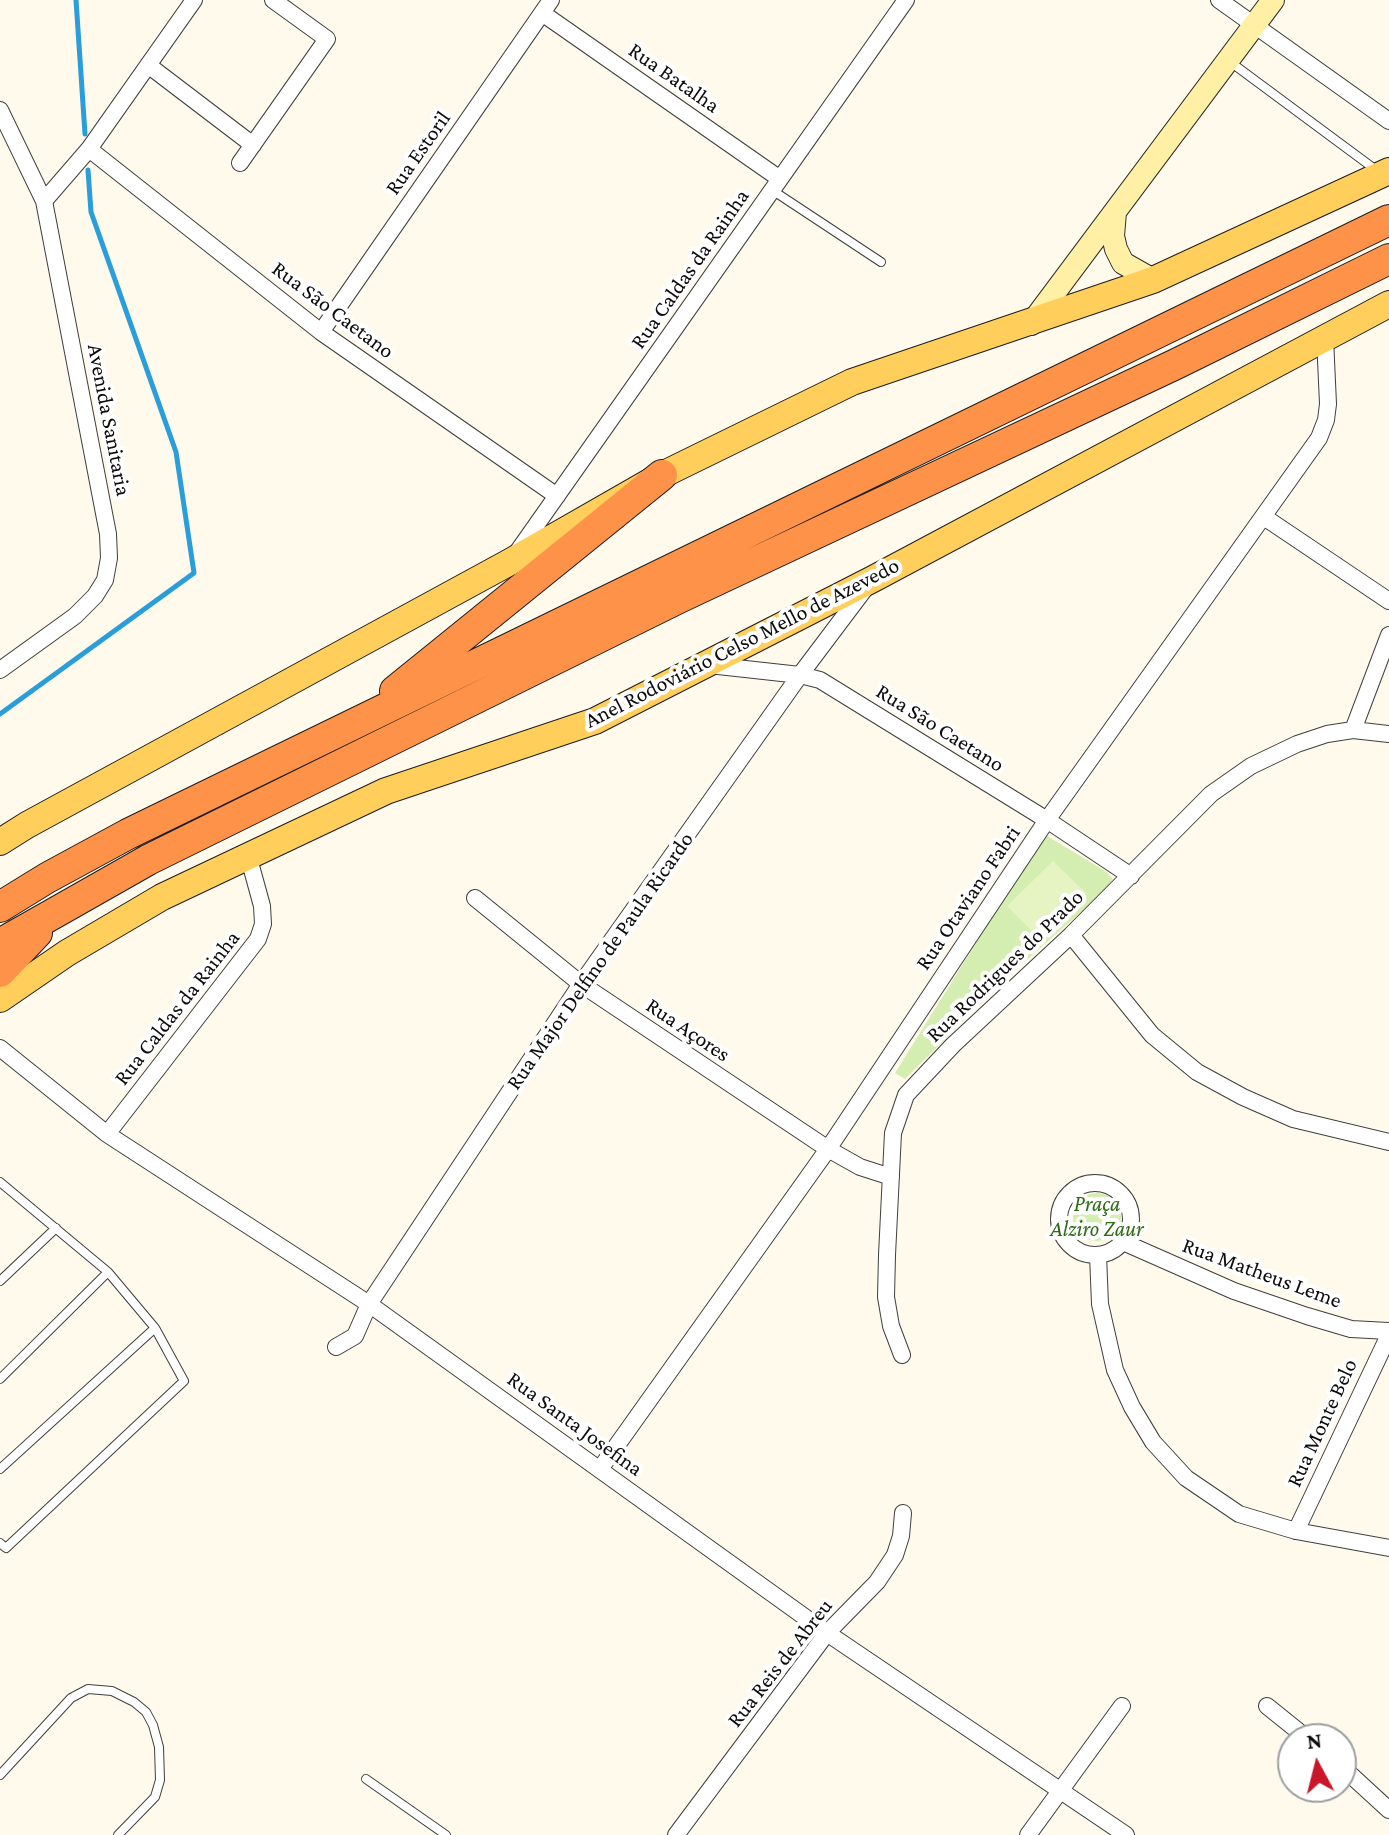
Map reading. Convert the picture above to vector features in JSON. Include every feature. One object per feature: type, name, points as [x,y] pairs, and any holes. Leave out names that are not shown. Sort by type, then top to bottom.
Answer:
[{"type":"highway","points":[[0,907],[128,834],[1389,220]]},
{"type":"highway","points":[[0,944],[148,860],[667,604],[1176,364],[1389,259]]},
{"type":"highway","points":[[353,725],[662,475]]},
{"type":"highway","points":[[0,972],[63,907]]},
{"type":"main road","points":[[0,842],[662,475],[852,382],[1031,324],[1153,280],[1385,173]]},
{"type":"main road","name":"Anel Rodoviário Celso Mello de Azevedo","points":[[0,999],[67,953],[162,897],[386,791],[595,721],[873,579],[1389,304]]},
{"type":"street","points":[[44,201],[89,149],[194,0]]},
{"type":"street","points":[[240,163],[327,39],[273,0]]},
{"type":"street","name":"Rua Caldas da Rainha","points":[[510,562],[906,0]]},
{"type":"street","points":[[1219,0],[1389,121]]},
{"type":"street","points":[[1031,324],[1273,0]]},
{"type":"street","name":"Rua Batalha","points":[[546,7],[776,184]]},
{"type":"street","name":"Rua Estoril","points":[[321,332],[546,7]]},
{"type":"street","points":[[148,65],[253,145]]},
{"type":"street","name":"Avenida Sanitaria","points":[[0,110],[44,201],[108,534],[109,558],[105,580],[95,596],[75,616],[0,670]]},
{"type":"street","name":"Rua São Caetano","points":[[89,149],[321,332],[557,496]]},
{"type":"street","points":[[1115,212],[1113,236],[1123,263],[1153,280]]},
{"type":"street","name":"Rua Otaviano Fabri","points":[[600,1469],[828,1149],[1047,820],[1319,438],[1328,404],[1325,338]]},
{"type":"street","points":[[1264,517],[1389,601]]},
{"type":"street","name":"Rua Major Delfino de Paula Ricardo","points":[[336,1347],[355,1336],[369,1304],[581,984],[800,675],[873,579]]},
{"type":"street","points":[[1353,730],[1389,635]]},
{"type":"street","name":"Rua São Caetano","points":[[708,665],[820,680],[1047,820],[1131,876]]},
{"type":"street","name":"Rua Rodrigues do Prado","points":[[902,1355],[891,1326],[886,1297],[893,1133],[906,1095],[953,1045],[1071,935],[1211,794],[1251,766],[1297,744],[1327,734],[1353,730],[1389,734]]},
{"type":"street","name":"Rua Caldas da Rainha","points":[[107,1134],[258,939],[263,924],[262,906],[248,855]]},
{"type":"street","name":"Rua Açores","points":[[475,898],[581,984],[828,1149],[860,1167],[891,1177]]},
{"type":"street","points":[[1071,935],[1152,1035],[1197,1072],[1293,1119],[1389,1142]]},
{"type":"street","name":"Rua Santa Josefina","points":[[0,1048],[107,1134],[369,1304],[827,1633],[1126,1835]]},
{"type":"street","points":[[1092,1182],[1106,1184],[1118,1191],[1127,1202],[1131,1216],[1130,1230],[1123,1242],[1112,1251],[1098,1255],[1084,1254],[1071,1247],[1062,1236],[1058,1222],[1060,1208],[1067,1196],[1078,1186],[1092,1182]]},
{"type":"street","name":"Rua Matheus Leme","points":[[1123,1242],[1234,1291],[1292,1311],[1351,1329],[1389,1333]]},
{"type":"street","points":[[1098,1255],[1100,1304],[1115,1370],[1153,1442],[1186,1478],[1239,1514],[1296,1531],[1389,1548]]},
{"type":"street","name":"Rua Monte Belo","points":[[1296,1531],[1389,1333]]},
{"type":"street","name":"Rua Reis de Abreu","points":[[676,1835],[827,1633],[877,1582],[895,1555],[903,1513]]},
{"type":"street","points":[[1028,1835],[1122,1706]]},
{"type":"street","points":[[1267,1706],[1288,1723]]},
{"type":"street","points":[[1357,1781],[1389,1810]]},
{"type":"lane","points":[[1229,61],[1385,173]]},
{"type":"lane","points":[[776,184],[881,262]]},
{"type":"lane","points":[[0,1543],[6,1548],[184,1381],[155,1328],[108,1272],[1,1186]]},
{"type":"lane","points":[[0,1281],[56,1228]]},
{"type":"lane","points":[[0,1379],[108,1272]]},
{"type":"lane","points":[[0,1469],[155,1328]]},
{"type":"lane","points":[[0,1775],[71,1698],[88,1689],[112,1691],[134,1702],[146,1712],[153,1725],[159,1747],[160,1780],[155,1797],[118,1835]]},
{"type":"lane","points":[[366,1779],[446,1835]]},
{"type":"green space","points":[[1044,834],[1113,879],[1105,891],[1013,972],[905,1079],[895,1073]]},
{"type":"green space","points":[[1053,861],[1086,893],[1040,939],[1007,906]]},
{"type":"green space","name":"Praça Alziro Zaur","points":[[1097,1193],[1114,1200],[1121,1217],[1114,1234],[1097,1241],[1080,1234],[1073,1217],[1080,1200]]},
{"type":"waterway","points":[[76,0],[85,134]]},
{"type":"waterway","points":[[0,714],[194,573],[176,452],[91,212],[88,170]]}]
